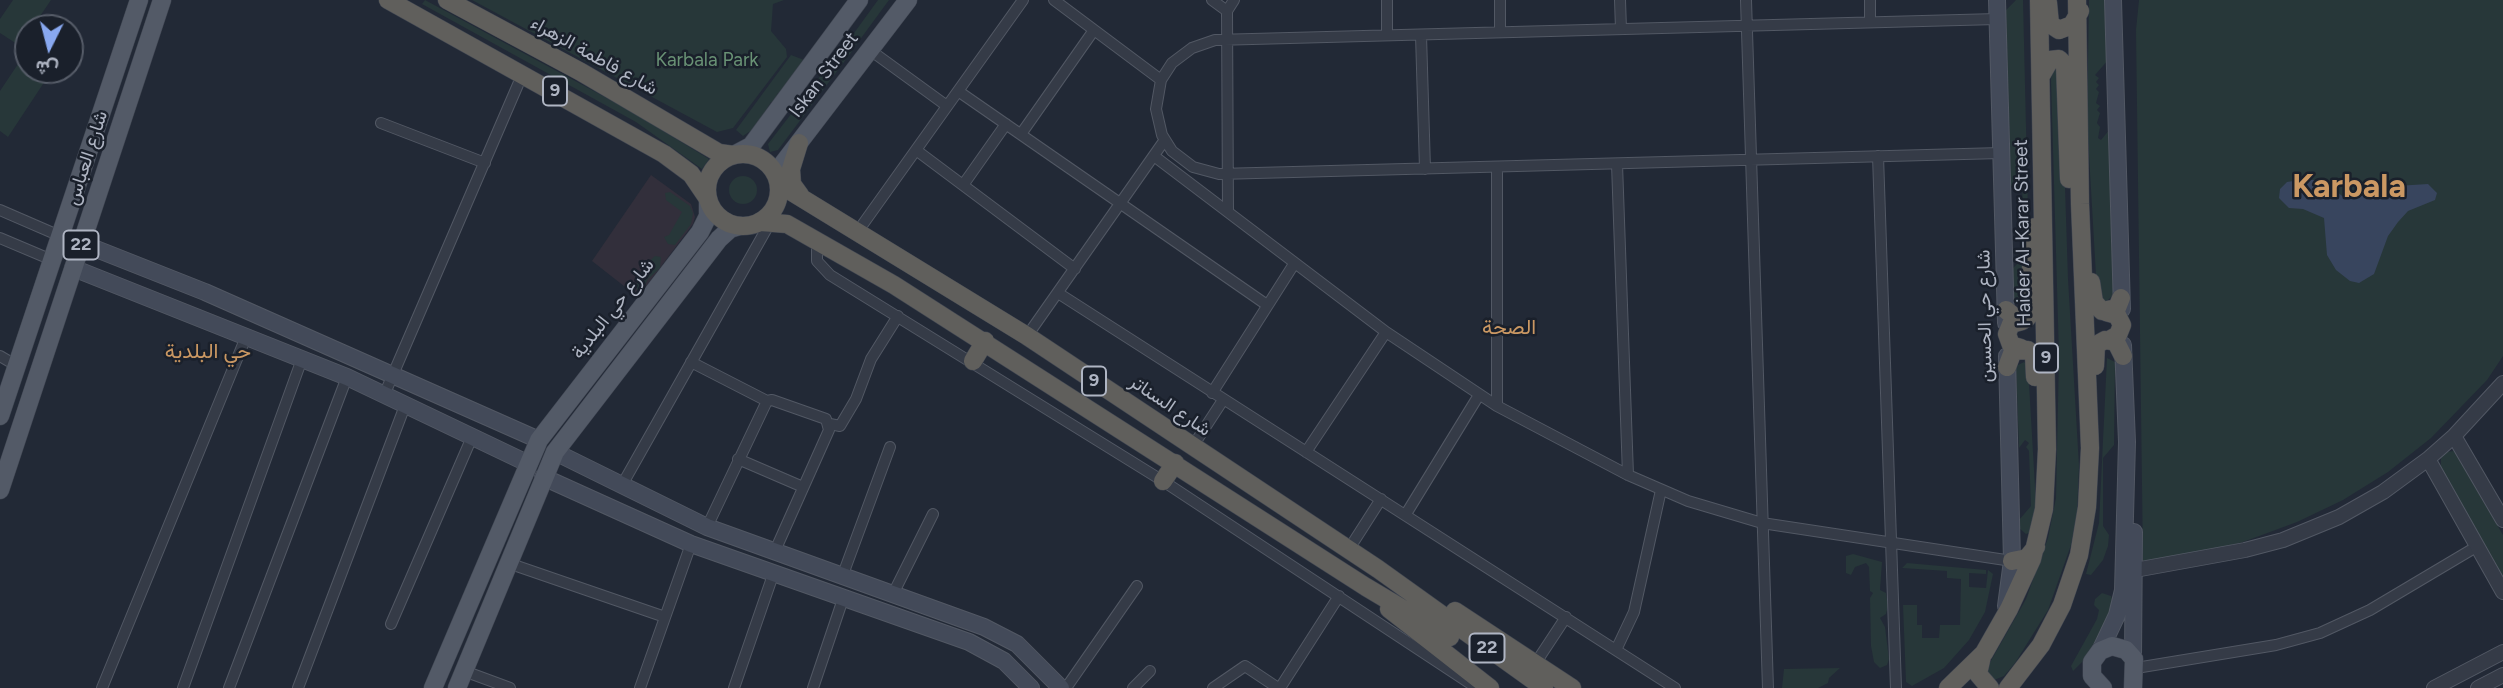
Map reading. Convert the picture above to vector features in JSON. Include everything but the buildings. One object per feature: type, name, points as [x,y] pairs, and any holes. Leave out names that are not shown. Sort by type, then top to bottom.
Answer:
[{"type":"highway","name":"شارع فاطمة الزهراء","points":[[447,0],[727,154]]},
{"type":"highway","name":"Haider Al-Karar Street","points":[[1948,688],[1984,653],[1998,629],[2036,547],[2047,483],[2039,0]]},
{"type":"highway","points":[[2048,0],[2050,24],[2056,29],[2068,28],[2080,5]]},
{"type":"highway","name":"9","points":[[394,1],[416,7],[523,73],[664,153],[691,174],[723,220],[740,226]]},
{"type":"highway","name":"9","points":[[2009,685],[2050,628],[2074,571],[2085,526],[2090,448],[2082,253],[2080,5]]},
{"type":"highway","points":[[2042,74],[2050,60],[2059,58],[2065,65],[2070,181],[2081,204]]},
{"type":"highway","points":[[799,143],[793,155],[791,174],[794,188],[805,200]]},
{"type":"highway","name":"9","points":[[727,154],[744,154],[764,161],[777,178]]},
{"type":"highway","points":[[708,199],[707,188],[715,167],[727,154]]},
{"type":"highway","points":[[740,226],[766,221],[776,204],[777,178]]},
{"type":"highway","name":"شارع السناتر","points":[[777,178],[805,200],[1027,337],[1349,549],[1378,569],[1425,613]]},
{"type":"highway","points":[[2043,192],[2031,253],[2032,312],[2022,321],[2011,324],[2007,334],[2011,345],[2031,351],[2034,356],[2037,387],[2047,422]]},
{"type":"highway","name":"9","points":[[766,221],[787,224],[894,285],[1175,463],[1366,587],[1428,641],[1490,688]]},
{"type":"highway","points":[[2082,253],[2089,267],[2094,302],[2106,312],[2117,315],[2122,325],[2118,335],[2099,343],[2094,354],[2095,421],[2090,448]]},
{"type":"highway","points":[[894,285],[903,285],[911,280],[912,271],[907,263]]},
{"type":"highway","points":[[925,304],[921,296],[922,288],[929,282],[940,284]]},
{"type":"highway","points":[[2106,312],[2117,308],[2122,298]]},
{"type":"highway","points":[[2006,310],[2011,318],[2022,321]]},
{"type":"highway","points":[[2109,340],[2120,345],[2123,356]]},
{"type":"highway","points":[[972,361],[985,341]]},
{"type":"highway","points":[[2007,367],[2010,355],[2021,348]]},
{"type":"highway","points":[[1163,481],[1175,463]]},
{"type":"highway","points":[[2012,561],[2027,558],[2036,547]]},
{"type":"highway","name":"9","points":[[1378,569],[1436,600],[1572,688]]},
{"type":"highway","name":"22","points":[[1366,587],[1425,613],[1544,688]]},
{"type":"highway","name":"22","points":[[1425,613],[1525,688]]},
{"type":"highway","points":[[1984,653],[1978,674],[1990,688]]},
{"type":"main road","name":"شارع العباس","points":[[0,416],[5,363],[52,260],[139,0]]},
{"type":"main road","name":"شارع العباس","points":[[0,489],[162,0]]},
{"type":"main road","points":[[727,154],[751,146],[859,0]]},
{"type":"main road","name":"Iskan Street","points":[[777,178],[799,143],[908,0]]},
{"type":"main road","name":"شارع حي الحسين","points":[[1997,0],[2012,561],[2010,590],[1998,629]]},
{"type":"main road","points":[[2098,688],[2091,669],[2113,625],[2123,596],[2127,442],[2113,0]]},
{"type":"main road","name":"شارع حي البلدية","points":[[527,463],[539,440],[700,232],[708,216],[708,199]]},
{"type":"main road","points":[[460,680],[555,453],[721,236],[740,226]]},
{"type":"main road","points":[[81,243],[205,292],[539,440]]},
{"type":"main road","points":[[73,268],[385,393],[527,463],[433,688]]},
{"type":"main road","points":[[615,340],[624,351],[633,351]]},
{"type":"main road","points":[[603,355],[616,359],[621,367]]},
{"type":"main road","points":[[2124,688],[2134,672],[2132,470],[2127,442]]},
{"type":"main road","points":[[555,453],[707,527],[999,634],[1034,658],[1060,688]]},
{"type":"main road","points":[[543,477],[691,544],[969,642],[1004,662],[1031,688]]},
{"type":"main road","points":[[2100,650],[2119,647],[2134,672]]},
{"type":"street","points":[[858,231],[1023,0]]},
{"type":"street","points":[[1054,0],[1161,80]]},
{"type":"street","points":[[1212,0],[1227,11]]},
{"type":"street","points":[[1228,212],[1227,11],[1234,0]]},
{"type":"street","points":[[1387,0],[1387,35]]},
{"type":"street","points":[[1500,0],[1500,32]]},
{"type":"street","points":[[1620,0],[1621,29]]},
{"type":"street","points":[[1746,0],[1768,688]]},
{"type":"street","points":[[1870,0],[1870,22]]},
{"type":"street","points":[[1997,19],[1207,42],[1185,52],[1161,80],[1156,109],[1164,141],[1177,156],[1193,167],[1228,174],[2001,153]]},
{"type":"street","points":[[1021,134],[1094,30]]},
{"type":"street","points":[[1421,34],[1425,169]]},
{"type":"street","points":[[870,50],[947,106]]},
{"type":"street","points":[[385,393],[523,73]]},
{"type":"street","points":[[958,91],[1267,305]]},
{"type":"street","points":[[381,123],[485,163]]},
{"type":"street","points":[[963,185],[1006,124]]},
{"type":"street","points":[[1027,337],[1164,141]]},
{"type":"street","points":[[916,150],[1075,269]]},
{"type":"street","points":[[1154,156],[1385,332],[1497,406],[1628,475],[1661,490],[1762,523],[1891,545],[2012,561]]},
{"type":"street","points":[[1878,156],[1896,688]]},
{"type":"street","points":[[1617,164],[1628,475]]},
{"type":"street","points":[[1497,167],[1497,406]]},
{"type":"street","points":[[0,210],[60,236]]},
{"type":"street","points":[[622,485],[766,221]]},
{"type":"street","points":[[0,238],[52,260]]},
{"type":"street","points":[[817,241],[816,256],[823,270],[1163,481],[1477,688]]},
{"type":"street","points":[[1212,393],[1294,264]]},
{"type":"street","points":[[1058,293],[1675,688]]},
{"type":"street","points":[[691,362],[767,401],[772,400],[840,426],[856,399],[871,359],[898,316]]},
{"type":"street","points":[[1306,452],[1385,332]]},
{"type":"street","points":[[102,688],[246,337]]},
{"type":"street","points":[[183,688],[302,359]]},
{"type":"street","points":[[229,688],[347,377]]},
{"type":"street","points":[[2135,570],[2216,557],[2314,529],[2383,492],[2428,459],[2454,436],[2503,383]]},
{"type":"street","points":[[1406,514],[1479,395]]},
{"type":"street","points":[[1193,446],[1223,400]]},
{"type":"street","points":[[707,527],[767,401]]},
{"type":"street","points":[[298,688],[407,403]]},
{"type":"street","points":[[774,553],[830,424]]},
{"type":"street","points":[[2454,436],[2503,520]]},
{"type":"street","points":[[391,624],[471,437]]},
{"type":"street","points":[[842,577],[890,447]]},
{"type":"street","points":[[738,459],[803,487]]},
{"type":"street","points":[[2428,459],[2503,592]]},
{"type":"street","points":[[1616,650],[1634,612],[1661,490]]},
{"type":"street","points":[[1349,549],[1381,499]]},
{"type":"street","points":[[893,594],[933,514]]},
{"type":"street","points":[[640,688],[691,544]]},
{"type":"street","points":[[2134,672],[2320,634],[2370,610],[2476,547]]},
{"type":"street","points":[[508,563],[665,617]]},
{"type":"street","points":[[734,688],[773,575]]},
{"type":"street","points":[[1066,688],[1137,586]]},
{"type":"street","points":[[1213,688],[1239,667],[1245,666],[1279,688],[1339,596]]},
{"type":"street","points":[[813,688],[843,599]]},
{"type":"street","points":[[1535,664],[1566,617]]},
{"type":"street","points":[[2434,688],[2503,652]]},
{"type":"street","points":[[1133,688],[1150,671]]},
{"type":"street","points":[[2477,688],[2503,675]]},
{"type":"street","points":[[460,680],[510,688]]},
{"type":"shaded area","points":[[651,175],[691,204],[695,217],[693,224],[638,297],[592,261]]},
{"type":"green space","points":[[13,0],[51,0],[42,14],[14,14],[14,42],[0,33],[0,19]]},
{"type":"green space","points":[[425,0],[629,110],[709,159],[702,169],[636,122],[422,4]]},
{"type":"green space","name":"Karbala Park","points":[[472,0],[784,0],[773,4],[771,31],[786,49],[787,57],[733,128],[717,132]]},
{"type":"green space","points":[[878,0],[889,0],[856,45],[849,40]]},
{"type":"green space","points":[[2016,0],[2023,0],[2029,255],[2025,308],[2014,301],[2012,269],[2026,255],[2022,188],[2011,186],[2006,10]]},
{"type":"green space","points":[[2089,0],[2108,0],[2109,59],[2095,75],[2099,78],[2096,82],[2099,92],[2096,103],[2100,106],[2097,110],[2100,113],[2097,123],[2100,127],[2098,138],[2101,140],[2110,129],[2115,293],[2106,302],[2097,293],[2087,119]]},
{"type":"green space","points":[[2139,0],[2503,0],[2503,356],[2487,380],[2431,438],[2388,472],[2343,500],[2297,522],[2243,542],[2200,553],[2143,561],[2136,30]]},
{"type":"green space","points":[[845,44],[853,50],[778,150],[770,152],[768,144]]},
{"type":"green space","points":[[791,55],[804,60],[800,70],[796,69],[796,77],[789,79],[783,95],[778,93],[774,103],[771,102],[755,128],[743,136],[736,130]]},
{"type":"green space","points":[[2057,64],[2063,126],[2068,279],[2079,466],[2077,514],[2071,545],[2048,610],[2015,663],[2004,676],[1994,680],[1988,674],[1988,666],[2026,599],[2048,538],[2056,498],[2059,356],[2051,80],[2052,70]]},
{"type":"green space","points":[[14,70],[14,84],[43,84],[8,137],[0,131],[0,91]]},
{"type":"green space","points":[[743,176],[753,180],[757,190],[753,200],[743,204],[733,200],[729,190],[733,180]]},
{"type":"green space","points":[[670,192],[690,206],[693,213],[691,224],[675,245],[668,244],[664,237],[669,235],[682,212],[666,200],[665,193]]},
{"type":"green space","points":[[655,256],[661,257],[660,268],[648,279],[642,291],[637,292],[637,281],[644,266]]},
{"type":"green space","points":[[2107,358],[2115,362],[2114,445],[2103,458],[2103,526],[2109,535],[2103,560],[2091,575],[2086,574],[2099,523]]},
{"type":"green space","points":[[2024,362],[2028,366],[2035,487],[2035,516],[2031,532],[2026,534],[2020,529],[2019,520],[2031,506],[2029,451],[2026,447],[2029,443],[2025,440],[2019,448],[2016,366]]},
{"type":"green space","points":[[2454,451],[2503,535],[2503,580],[2441,470],[2441,458],[2446,452]]},
{"type":"green space","points":[[1853,554],[1882,562],[1880,590],[1886,593],[1888,606],[1886,614],[1880,618],[1885,627],[1889,659],[1887,665],[1880,668],[1874,662],[1871,646],[1870,598],[1873,593],[1870,591],[1869,567],[1866,563],[1855,567],[1851,575],[1846,573],[1846,556]]},
{"type":"green space","points":[[1907,563],[1986,570],[1986,574],[1969,573],[1969,587],[1986,588],[1988,570],[1993,574],[1985,612],[1969,640],[1944,668],[1912,686],[1906,682],[1903,605],[1917,605],[1917,625],[1922,625],[1922,638],[1939,638],[1940,625],[1960,625],[1961,579],[1947,578],[1947,571],[1902,568]]},
{"type":"green space","points":[[2102,593],[2111,596],[2114,604],[2088,656],[2073,671],[2071,666],[2097,619],[2099,610],[2094,605],[2095,599]]},
{"type":"green space","points":[[1840,668],[1829,678],[1828,683],[1818,688],[1782,688],[1784,669]]},
{"type":"water","points":[[2322,180],[2346,199],[2396,186],[2428,184],[2437,193],[2435,200],[2408,211],[2398,222],[2388,236],[2374,274],[2359,283],[2350,281],[2336,270],[2327,255],[2324,218],[2303,209],[2289,208],[2279,198],[2280,189],[2287,182]]},
{"type":"district","name":"Karbala","points":[[2349,187]]},
{"type":"district","name":"الصحة","points":[[1509,328]]},
{"type":"district","name":"حي البلدية","points":[[208,352]]}]
